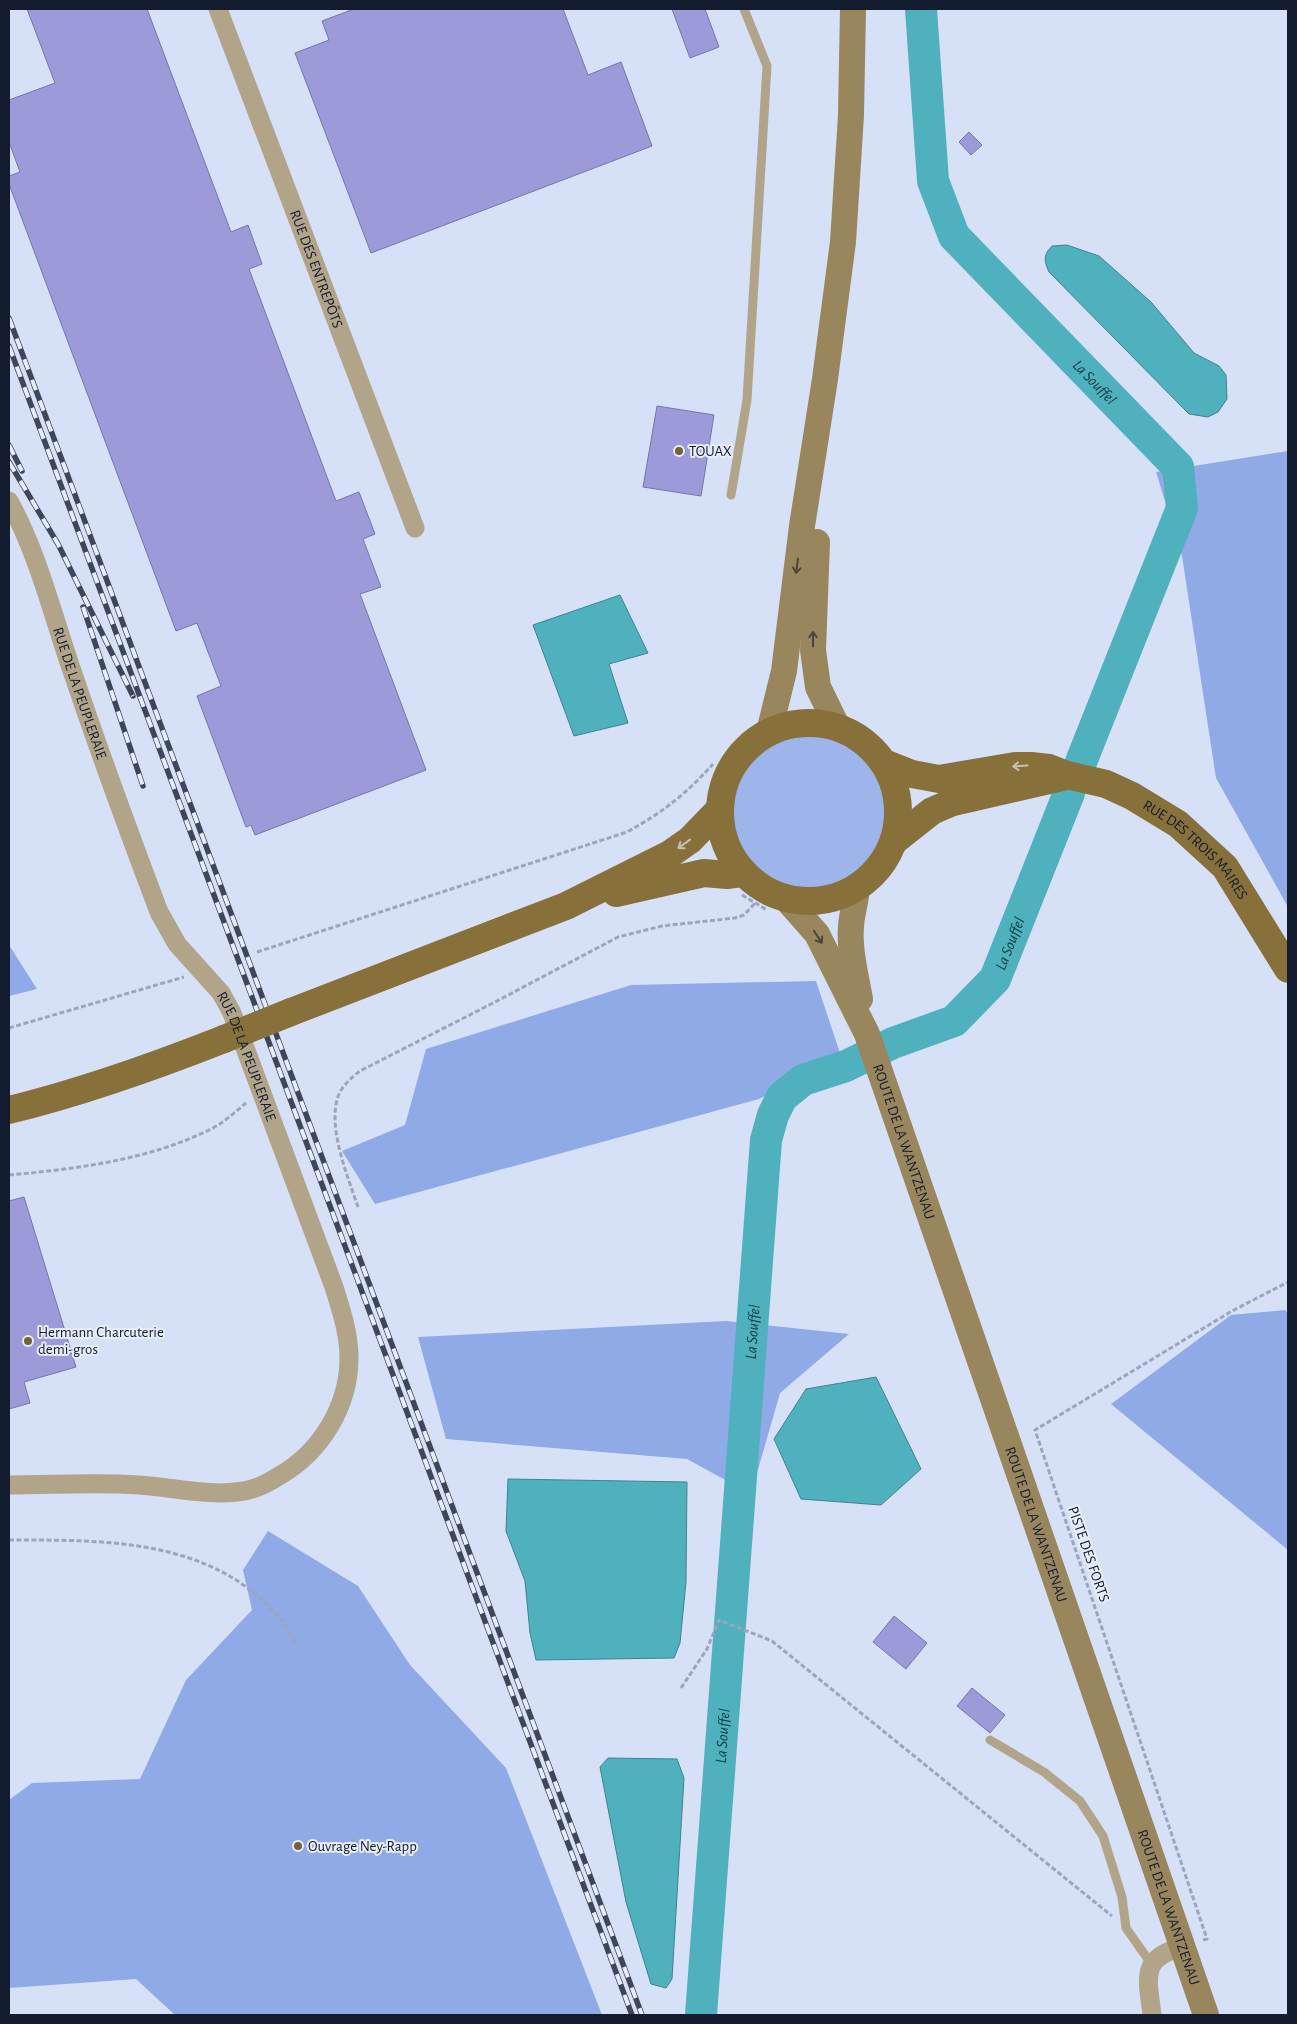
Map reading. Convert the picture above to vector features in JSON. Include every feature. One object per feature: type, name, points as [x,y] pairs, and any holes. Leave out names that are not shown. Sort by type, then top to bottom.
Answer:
[{"type":"main road","points":[[842,9],[852,57]]},
{"type":"main road","points":[[769,732],[784,670],[802,526],[825,379],[843,233],[851,115],[853,9]]},
{"type":"main road","points":[[825,379],[813,603],[813,650],[818,688],[838,728]]},
{"type":"main road","points":[[566,906],[704,873],[727,875],[739,882],[762,890],[780,906],[835,898],[857,888],[877,870],[885,859],[894,841],[898,821],[898,801],[893,781],[884,763],[875,752],[864,742],[838,728],[821,723],[785,726],[769,732],[752,742],[738,756],[728,772],[721,791],[719,810],[721,833],[739,882]]},
{"type":"main road","name":"RUE DES TROIS MAIRES","points":[[884,763],[912,774],[939,779],[1014,766],[1048,768],[1067,775],[1106,784],[1132,796],[1178,824],[1225,867],[1288,969]]},
{"type":"main road","name":"RUE DES TROIS MAIRES","points":[[894,841],[932,811],[953,802],[1067,775]]},
{"type":"main road","points":[[9,1110],[107,1084],[566,906],[670,854],[690,840],[719,810]]},
{"type":"main road","name":"ROUTE DE LA WANTZENAU","points":[[857,888],[851,926],[852,951],[868,1034],[1206,2015]]},
{"type":"main road","name":"ROUTE DE LA WANTZENAU","points":[[780,906],[818,934],[868,1034]]},
{"type":"street","name":"RUE DES ENTREPÔTS","points":[[218,9],[416,528]]},
{"type":"street","name":"RUE DE LA PEUPLERAIE","points":[[9,501],[27,538],[43,580],[70,663],[159,912],[177,944],[221,993],[229,1005],[334,1287],[347,1332],[349,1358],[348,1382],[326,1435],[310,1454],[288,1471],[266,1484],[246,1491],[223,1493],[137,1485],[9,1485]]},
{"type":"street","points":[[1152,2015],[1148,1974],[1157,1957],[1182,1946]]},
{"type":"lane","points":[[731,495],[747,400],[767,66],[744,9]]},
{"type":"lane","points":[[990,1740],[1044,1772],[1080,1801],[1102,1836],[1122,1897],[1126,1928],[1152,1965]]},
{"type":"path","points":[[256,952],[627,832],[662,812],[695,784],[713,764]]},
{"type":"path","points":[[739,882],[755,904],[780,906]]},
{"type":"path","points":[[358,1207],[344,1167],[335,1110],[340,1094],[348,1080],[360,1071],[618,937],[639,930],[662,926],[735,918],[744,915],[755,904]]},
{"type":"path","points":[[9,1028],[201,971]]},
{"type":"path","points":[[9,1176],[89,1165],[144,1154],[183,1141],[210,1130],[262,1090]]},
{"type":"path","name":"PISTE DES FORTS","points":[[1182,1946],[1207,1939],[1036,1430],[1232,1311],[1288,1282]]},
{"type":"path","points":[[9,1540],[78,1540],[149,1547],[195,1559],[218,1568],[264,1601],[280,1618],[297,1645]]},
{"type":"path","points":[[681,1688],[707,1649],[719,1620],[772,1640],[1126,1928]]},
{"type":"shaded area","points":[[1067,245],[1099,256],[1151,302],[1194,353],[1219,366],[1226,375],[1227,399],[1218,412],[1208,417],[1189,414],[1049,272],[1045,261],[1047,252],[1052,246]]},
{"type":"shaded area","points":[[1288,451],[1288,907],[1216,778],[1182,556],[1156,472]]},
{"type":"shaded area","points":[[620,595],[648,653],[609,664],[628,723],[574,736],[533,625]]},
{"type":"shaded area","points":[[809,733],[840,739],[860,751],[871,762],[883,782],[889,813],[883,844],[871,864],[860,875],[840,887],[809,893],[778,887],[758,875],[747,864],[735,844],[729,813],[735,782],[747,762],[758,751],[778,739]]},
{"type":"shaded area","points":[[9,945],[37,989],[9,996]]},
{"type":"shaded area","points":[[816,981],[841,1056],[759,1099],[375,1204],[342,1151],[405,1125],[426,1049],[631,985]]},
{"type":"shaded area","points":[[1285,1310],[1288,1314],[1288,1550],[1111,1404],[1231,1315]]},
{"type":"shaded area","points":[[726,1321],[849,1334],[780,1393],[751,1494],[687,1459],[446,1439],[418,1337]]},
{"type":"shaded area","points":[[876,1377],[921,1469],[881,1505],[801,1499],[774,1439],[806,1389]]},
{"type":"shaded area","points":[[508,1479],[687,1482],[686,1582],[680,1643],[674,1658],[536,1660],[530,1633],[525,1581],[506,1531]]},
{"type":"shaded area","points":[[268,1531],[358,1586],[410,1665],[506,1768],[602,2015],[175,2015],[136,1979],[9,1988],[9,1800],[32,1783],[140,1779],[186,1680],[252,1610],[243,1570]]},
{"type":"shaded area","points":[[608,1758],[677,1759],[684,1778],[672,1979],[666,1988],[651,1984],[626,1902],[600,1767]]},
{"type":"building","points":[[27,9],[147,9],[231,232],[248,225],[262,264],[249,269],[336,501],[359,492],[375,534],[363,539],[381,587],[360,594],[426,770],[255,835],[251,825],[246,827],[197,696],[221,686],[197,623],[176,631],[9,184],[9,176],[20,172],[9,142],[9,100],[55,83]]},
{"type":"building","points":[[354,9],[563,9],[588,75],[621,62],[652,146],[371,253],[295,53],[329,40],[322,21]]},
{"type":"building","points":[[672,9],[705,9],[719,47],[690,58]]},
{"type":"building","points":[[969,132],[982,145],[971,155],[959,142]]},
{"type":"building","name":"TOUAX","points":[[657,406],[714,415],[701,496],[643,487]]},
{"type":"building","points":[[24,1197],[76,1367],[24,1382],[30,1403],[9,1409],[9,1201]]},
{"type":"building","points":[[894,1616],[927,1643],[906,1669],[873,1642]]},
{"type":"building","points":[[972,1688],[1005,1715],[990,1733],[957,1706]]},
{"type":"waterway","name":"La Souffel","points":[[921,9],[933,181],[954,236],[1178,467],[1182,508],[1081,762]]},
{"type":"waterway","name":"La Souffel","points":[[701,2015],[766,1140],[773,1115],[782,1097],[803,1080],[846,1066],[893,1043],[954,1021],[995,979],[1069,793]]},
{"type":"railway","points":[[9,318],[642,2015]]},
{"type":"railway","points":[[9,346],[632,2015]]},
{"type":"railway","points":[[9,445],[22,471]]},
{"type":"railway","points":[[9,462],[58,544],[133,696]]},
{"type":"railway","points":[[83,607],[143,786]]},
{"type":"place","name":"TOUAX","points":[[679,451]]},
{"type":"place","name":"Hermann Charcuterie demi-gros","points":[[28,1341]]},
{"type":"place","name":"Ouvrage Ney-Rapp","points":[[298,1846]]}]
